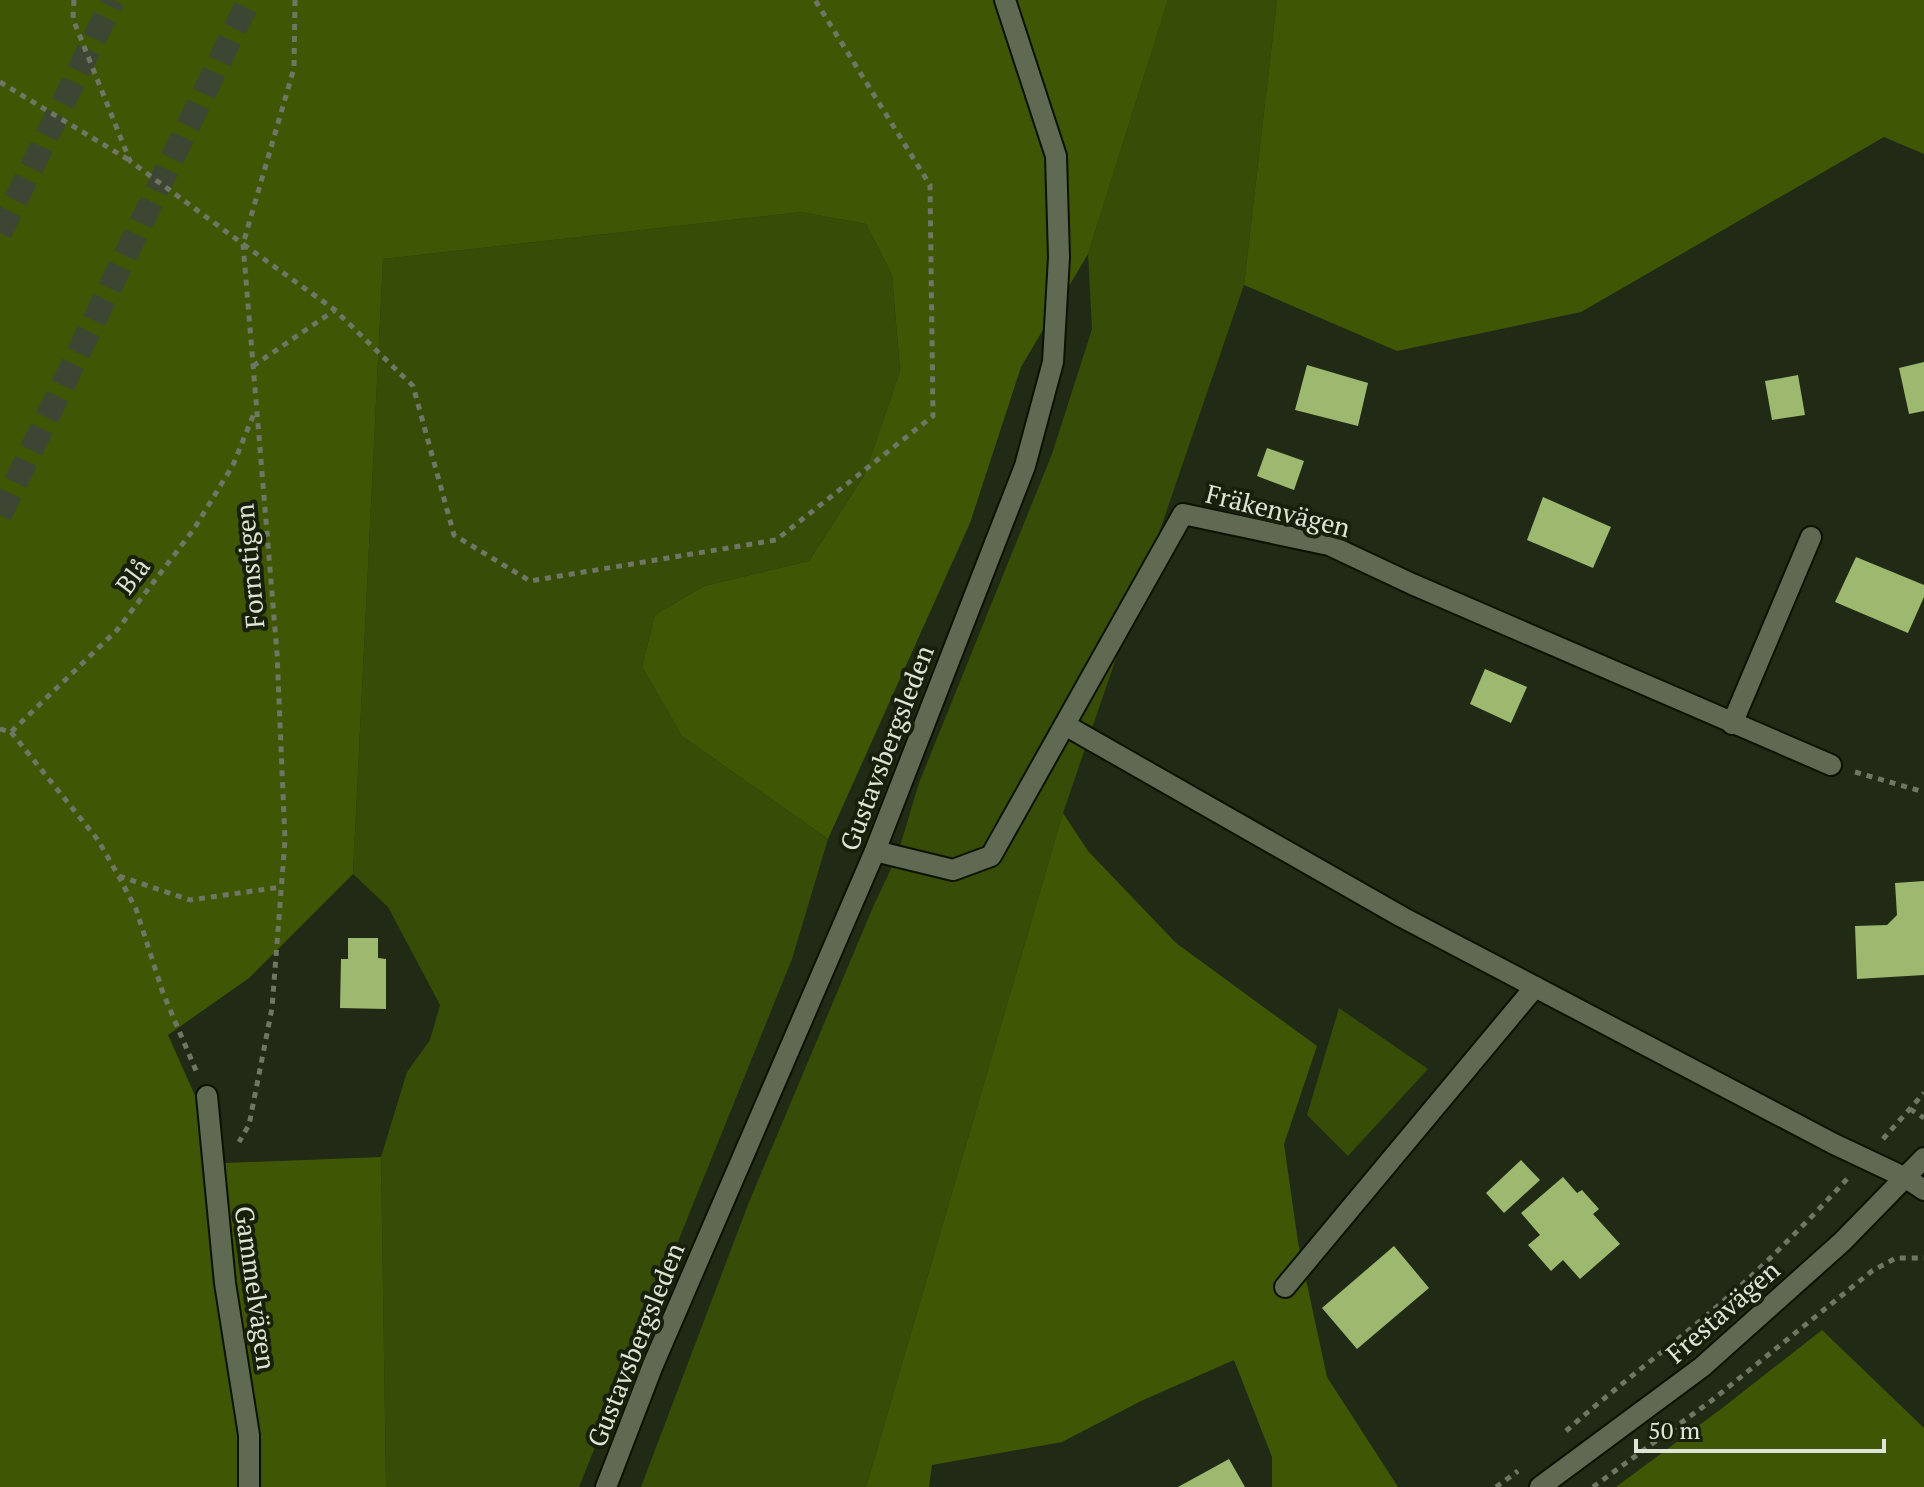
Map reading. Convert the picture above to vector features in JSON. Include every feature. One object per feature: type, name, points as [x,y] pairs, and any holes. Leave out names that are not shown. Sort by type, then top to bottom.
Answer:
[{"type":"street","name":"Gustavsbergsleden","points":[[606,1487],[653,1365],[875,851],[1025,466],[1053,362],[1059,257],[1056,156],[1005,0]]},
{"type":"street","name":"Fräkenvägen","points":[[875,851],[953,870],[991,856],[1183,514],[1329,545],[1412,584],[1831,765]]},
{"type":"street","points":[[1732,724],[1811,537]]},
{"type":"street","points":[[1065,725],[1402,917],[1924,1190]]},
{"type":"street","points":[[1285,1287],[1535,987]]},
{"type":"street","name":"Gammelvägen","points":[[207,1096],[225,1283],[249,1435],[249,1487]]},
{"type":"street","name":"Frestavägen","points":[[1540,1487],[1702,1367],[1842,1242],[1924,1158]]},
{"type":"path","points":[[74,0],[73,19],[130,161]]},
{"type":"path","points":[[243,244],[294,68],[295,0]]},
{"type":"path","points":[[0,82],[130,161],[335,310],[413,386],[454,535],[530,581],[776,540],[933,416],[930,185],[815,0]]},
{"type":"path","name":"Fornstigen","points":[[214,1185],[249,1125],[272,1008],[285,840],[277,653],[243,244]]},
{"type":"path","points":[[253,366],[335,310]]},
{"type":"path","name":"Blå","points":[[11,732],[117,630],[137,605],[194,529],[233,465],[256,408]]},
{"type":"path","points":[[0,729],[11,732],[98,840],[118,875],[136,909],[163,993],[207,1096]]},
{"type":"path","points":[[1831,765],[1924,792]]},
{"type":"path","points":[[118,875],[190,900],[281,887]]},
{"type":"path","points":[[1562,1434],[1702,1319],[1814,1215],[1924,1093]]},
{"type":"path","points":[[1910,1109],[1924,1118]]},
{"type":"path","points":[[1593,1487],[1711,1401],[1872,1271],[1896,1258],[1924,1258]]},
{"type":"path","points":[[1496,1487],[1519,1470]]},
{"type":"green space","points":[[0,0],[1168,0],[1088,254],[1021,367],[970,523],[828,839],[682,736],[642,667],[655,615],[704,586],[809,561],[865,474],[900,371],[892,275],[866,224],[801,212],[383,259],[353,874],[249,978],[168,1035],[225,1163],[381,1157],[386,1487],[0,1487]]},
{"type":"green space","points":[[1168,0],[1277,0],[1244,285],[1063,813],[866,1487],[641,1487],[749,1202],[897,856],[919,783],[1052,454],[1092,329],[1088,254]]},
{"type":"green space","points":[[1277,0],[1924,0],[1924,154],[1884,137],[1581,312],[1397,351],[1244,285]]},
{"type":"green space","points":[[801,212],[866,224],[892,275],[900,371],[865,474],[809,561],[704,586],[655,615],[642,667],[682,736],[828,839],[792,959],[579,1487],[386,1487],[381,1157],[407,1072],[430,1040],[440,1005],[388,907],[353,874],[383,259]]},
{"type":"green space","points":[[1063,813],[1088,851],[1176,943],[1317,1046],[1284,1144],[1298,1242],[1327,1377],[1398,1487],[1272,1487],[1272,1457],[1234,1360],[1141,1401],[1062,1442],[932,1465],[929,1487],[866,1487]]},
{"type":"green space","points":[[1339,1008],[1428,1069],[1348,1156],[1307,1115]]},
{"type":"green space","points":[[1822,1330],[1924,1428],[1924,1487],[1616,1487],[1721,1409]]},
{"type":"building","points":[[1924,362],[1924,411],[1909,414],[1899,368]]},
{"type":"building","points":[[1307,365],[1368,383],[1358,426],[1295,410]]},
{"type":"building","points":[[1798,375],[1805,415],[1772,420],[1765,381]]},
{"type":"building","points":[[1267,448],[1304,461],[1294,490],[1257,476]]},
{"type":"building","points":[[1543,497],[1611,527],[1593,568],[1527,540]]},
{"type":"building","points":[[1856,557],[1924,585],[1924,597],[1908,633],[1835,602]]},
{"type":"building","points":[[1485,669],[1527,687],[1511,723],[1470,704]]},
{"type":"building","points":[[1924,881],[1924,975],[1857,979],[1855,926],[1887,925],[1897,915],[1895,883]]},
{"type":"building","points":[[348,938],[378,938],[378,958],[386,959],[386,1009],[340,1008],[341,959],[348,959]]},
{"type":"building","points":[[1521,1160],[1540,1180],[1504,1213],[1486,1193]]},
{"type":"building","points":[[1563,1177],[1577,1193],[1582,1190],[1599,1209],[1593,1214],[1620,1244],[1580,1279],[1563,1260],[1551,1271],[1528,1245],[1540,1235],[1521,1213]]},
{"type":"building","points":[[1394,1246],[1429,1288],[1357,1349],[1322,1308]]},
{"type":"building","points":[[1229,1459],[1245,1487],[1178,1487]]},
{"type":"tunnel","points":[[0,233],[113,0]]},
{"type":"tunnel","points":[[0,515],[249,0]]}]
